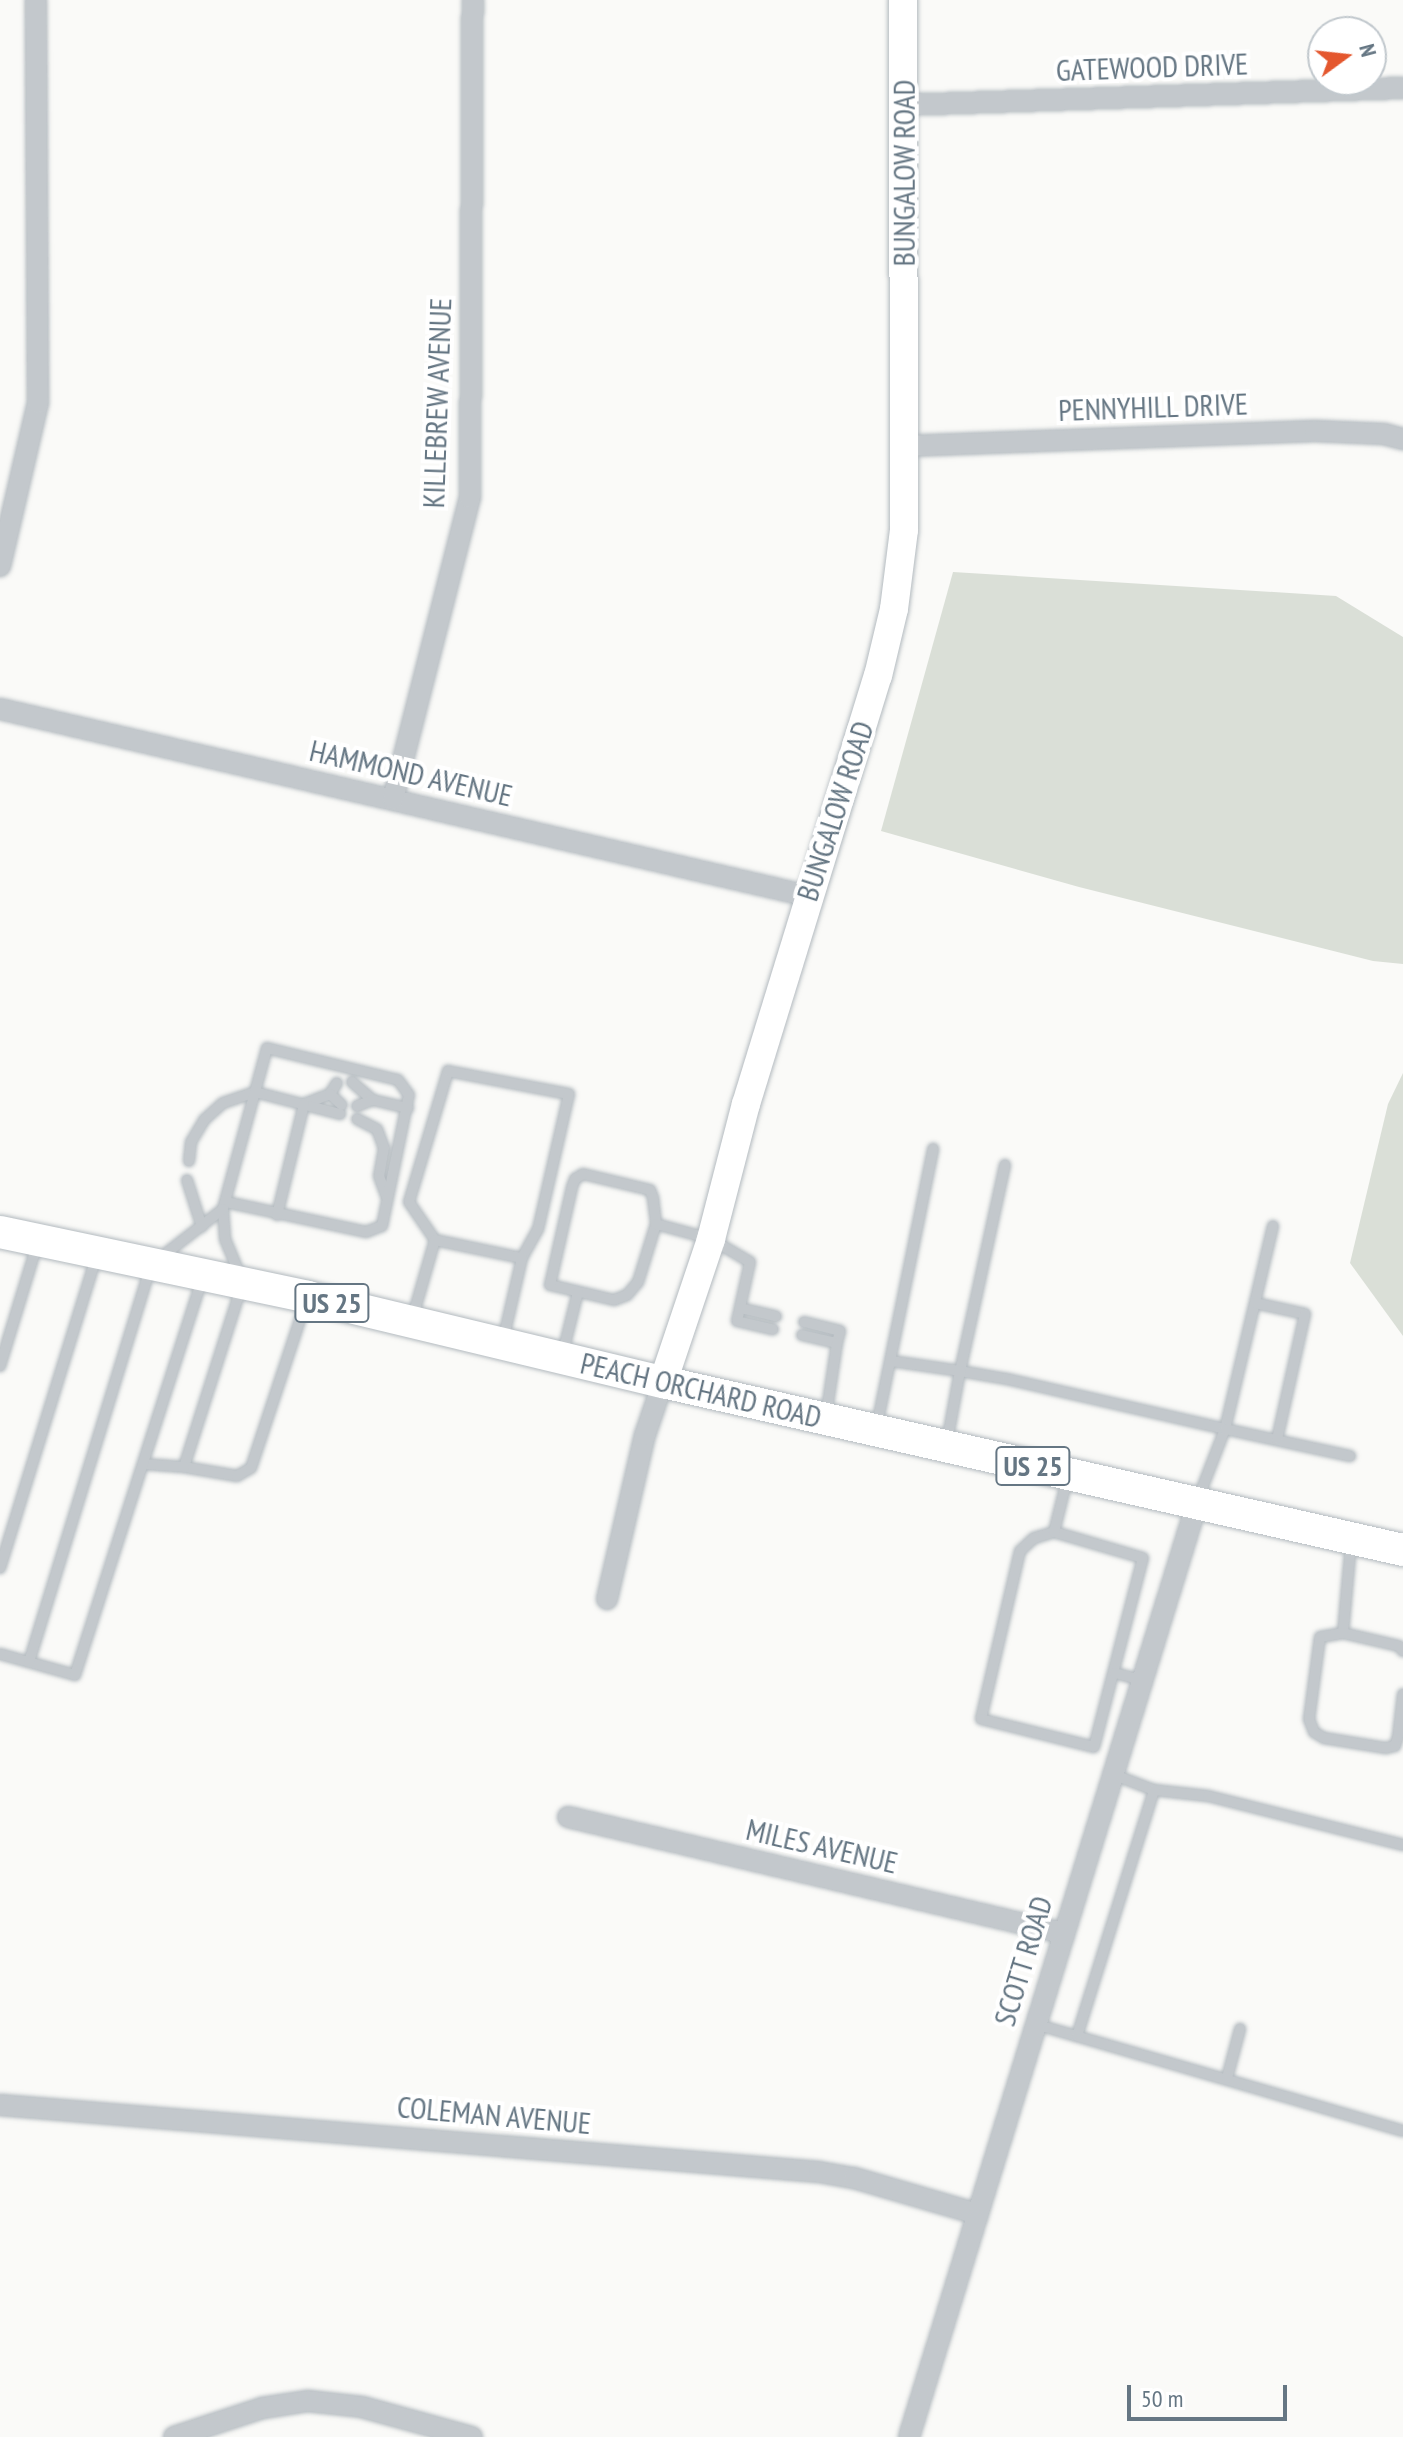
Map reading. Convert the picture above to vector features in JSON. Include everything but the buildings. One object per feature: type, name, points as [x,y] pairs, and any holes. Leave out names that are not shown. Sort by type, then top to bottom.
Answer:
[{"type":"main road","name":"PEACH ORCHARD ROAD","points":[[0,1232],[202,1277],[243,1282],[663,1382],[1403,1550]]},
{"type":"street","points":[[0,566],[38,403],[36,0]]},
{"type":"street","name":"KILLEBREW AVENUE","points":[[393,799],[470,498],[473,0]]},
{"type":"street","name":"BUNGALOW ROAD","points":[[607,1599],[645,1435],[711,1239],[746,1104],[878,676],[894,609],[904,530],[903,0]]},
{"type":"street","name":"GATEWOOD DRIVE","points":[[903,105],[1403,88]]},
{"type":"street","name":"PENNYHILL DRIVE","points":[[905,446],[1315,431],[1384,434],[1403,439]]},
{"type":"street","name":"HAMMOND AVENUE","points":[[0,709],[808,896]]},
{"type":"street","name":"SCOTT ROAD","points":[[909,2437],[1197,1503]]},
{"type":"street","name":"MILES AVENUE","points":[[568,1817],[1062,1933]]},
{"type":"street","name":"COLEMAN AVENUE","points":[[0,2105],[819,2172],[854,2178],[978,2214]]},
{"type":"street","points":[[174,2437],[262,2408],[308,2401],[332,2402],[390,2413],[472,2437]]},
{"type":"lane","points":[[184,1467],[243,1282],[225,1239],[224,1205],[267,1048],[398,1080],[409,1095],[382,1226],[366,1232],[224,1205]]},
{"type":"lane","points":[[502,1343],[522,1258],[538,1229],[569,1094],[448,1071],[409,1202],[435,1240],[522,1258]]},
{"type":"lane","points":[[352,1082],[373,1100]]},
{"type":"lane","points":[[189,1161],[191,1142],[204,1120],[223,1103],[255,1092],[304,1104],[338,1098],[304,1104]]},
{"type":"lane","points":[[355,1094],[408,1108]]},
{"type":"lane","points":[[357,1106],[373,1100]]},
{"type":"lane","points":[[277,1215],[304,1104]]},
{"type":"lane","points":[[357,1119],[377,1129],[384,1148],[379,1176],[388,1200]]},
{"type":"lane","points":[[876,1431],[933,1149]]},
{"type":"lane","points":[[947,1446],[960,1371],[1005,1165]]},
{"type":"lane","points":[[583,1174],[650,1190],[656,1224],[638,1282],[627,1295],[614,1300],[550,1285],[575,1179],[583,1174]]},
{"type":"lane","points":[[187,1180],[202,1227]]},
{"type":"lane","points":[[29,1662],[151,1265],[202,1227],[224,1205]]},
{"type":"lane","points":[[656,1224],[711,1239],[750,1262],[737,1321],[773,1329]]},
{"type":"lane","points":[[1197,1503],[1225,1429],[1273,1226]]},
{"type":"lane","points":[[0,1366],[39,1239]]},
{"type":"lane","points":[[412,1322],[435,1240]]},
{"type":"lane","points":[[0,1568],[98,1253]]},
{"type":"lane","points":[[0,1654],[75,1675],[202,1277]]},
{"type":"lane","points":[[561,1357],[578,1292]]},
{"type":"lane","points":[[143,1464],[237,1476],[251,1468],[308,1297]]},
{"type":"lane","points":[[1255,1303],[1305,1314],[1277,1439]]},
{"type":"lane","points":[[740,1308],[776,1316]]},
{"type":"lane","points":[[804,1322],[840,1331],[825,1419]]},
{"type":"lane","points":[[802,1335],[837,1343]]},
{"type":"lane","points":[[891,1361],[1007,1379],[1350,1456]]},
{"type":"lane","points":[[1054,1532],[1069,1474]]},
{"type":"lane","points":[[1054,1532],[1143,1558],[1094,1747],[981,1719],[1020,1551],[1034,1538],[1054,1532]]},
{"type":"lane","points":[[1343,1633],[1352,1538]]},
{"type":"lane","points":[[1403,1651],[1399,1646],[1343,1633],[1320,1637],[1309,1719],[1314,1732],[1324,1738],[1386,1748],[1395,1746],[1403,1694]]},
{"type":"lane","points":[[1115,1673],[1142,1680]]},
{"type":"lane","points":[[1112,1774],[1154,1790],[1208,1796],[1403,1845]]},
{"type":"lane","points":[[1077,2036],[1154,1790]]},
{"type":"lane","points":[[1035,2024],[1403,2131]]},
{"type":"lane","points":[[1227,2078],[1240,2029]]},
{"type":"shaded area","points":[[953,572],[1336,596],[1403,637],[1403,964],[1373,961],[1079,887],[881,831]]},
{"type":"shaded area","points":[[1403,1073],[1403,1336],[1350,1263],[1388,1104]]}]
